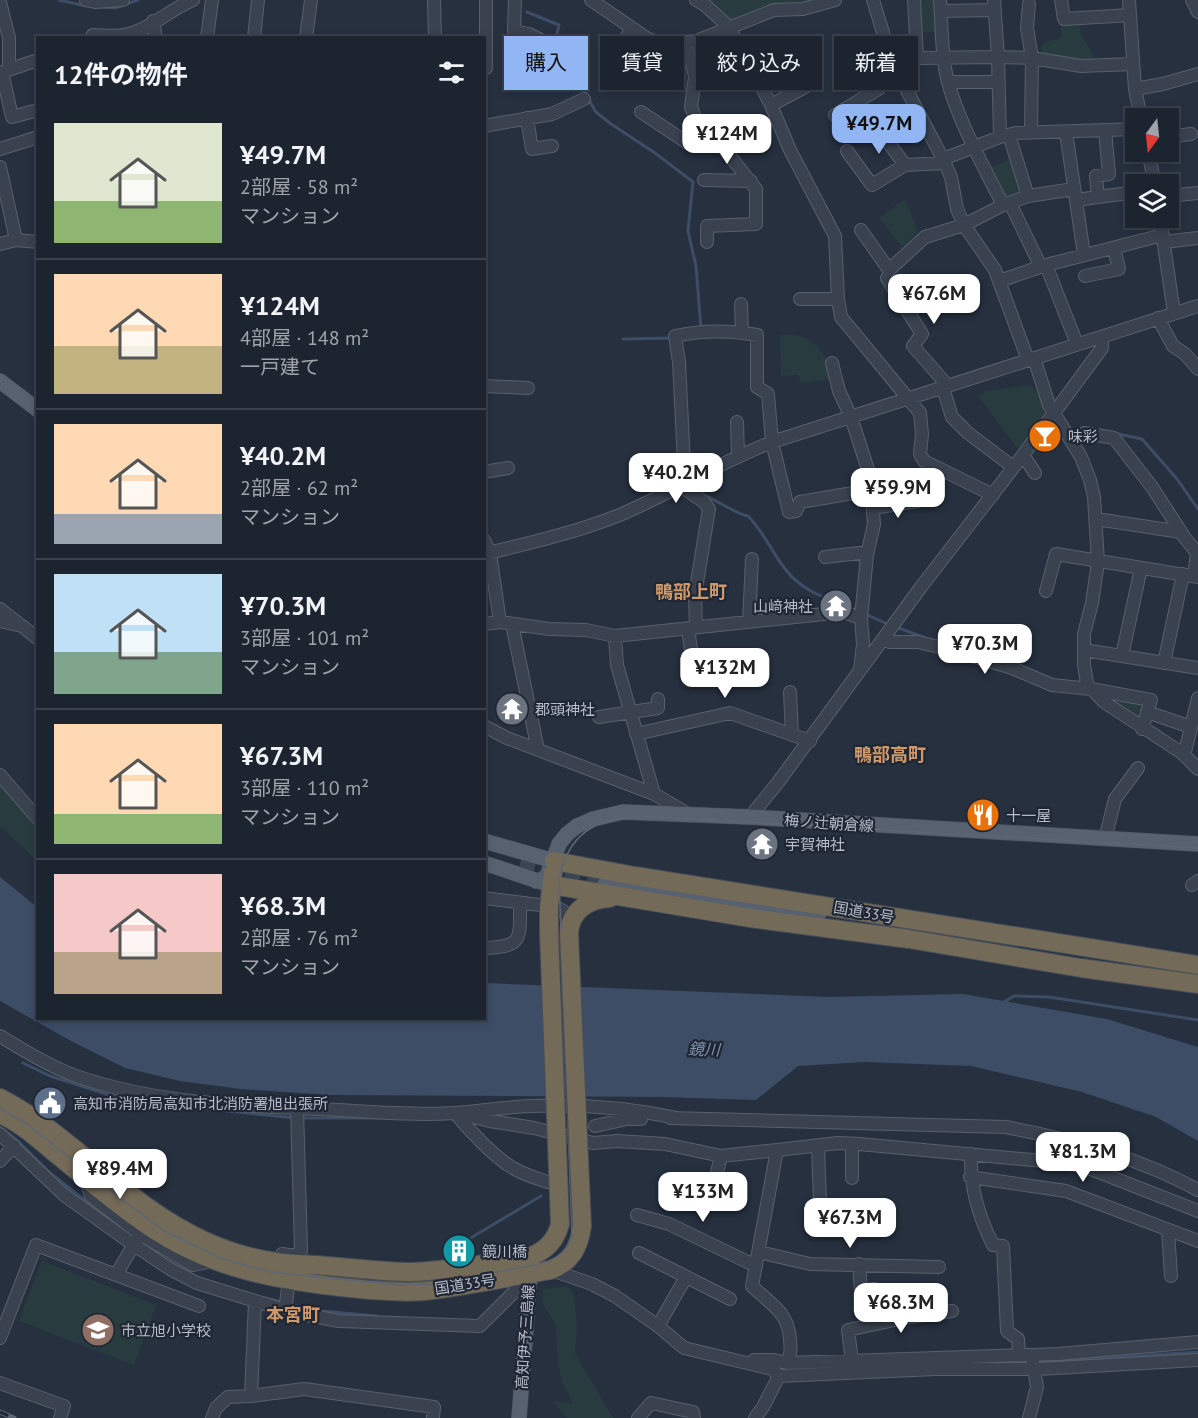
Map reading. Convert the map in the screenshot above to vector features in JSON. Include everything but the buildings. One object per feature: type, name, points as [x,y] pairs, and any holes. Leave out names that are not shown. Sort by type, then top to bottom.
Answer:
[{"type":"highway","name":"国道33号","points":[[527,1269],[551,1245],[560,1224],[548,884],[554,861],[766,896],[1081,968],[1198,984]]},
{"type":"highway","name":"国道33号","points":[[548,884],[750,918],[911,930],[1198,965]]},
{"type":"highway","points":[[548,884],[569,925]]},
{"type":"highway","name":"国道33号","points":[[0,1113],[22,1126],[136,1218],[172,1242],[288,1292],[411,1272],[501,1263],[527,1269],[551,1270],[561,1266],[570,1258],[577,1248],[582,1226],[569,925],[577,911],[584,905],[598,899],[627,897]]},
{"type":"highway","name":"国道33号","points":[[0,1098],[35,1119],[170,1222],[205,1241],[264,1260],[288,1292]]},
{"type":"main road","points":[[0,381],[36,408]]},
{"type":"main road","name":"梅ノ辻朝倉線","points":[[554,861],[556,851],[567,834],[577,826],[593,819],[623,812],[750,817],[1198,844]]},
{"type":"main road","points":[[486,842],[554,861]]},
{"type":"main road","points":[[486,854],[520,865]]},
{"type":"main road","points":[[486,864],[548,884]]},
{"type":"main road","points":[[605,884],[911,930]]},
{"type":"main road","name":"高知伊予三島線","points":[[519,1418],[527,1269]]},
{"type":"street","points":[[86,0],[95,2],[123,0]]},
{"type":"street","points":[[115,36],[135,32],[193,0]]},
{"type":"street","points":[[207,36],[212,0]]},
{"type":"street","points":[[254,36],[258,0]]},
{"type":"street","points":[[306,36],[311,0]]},
{"type":"street","points":[[434,0],[435,36]]},
{"type":"street","points":[[486,0],[490,63]]},
{"type":"street","points":[[514,0],[514,31],[533,36]]},
{"type":"street","points":[[591,0],[607,4],[631,29],[645,36]]},
{"type":"street","points":[[696,0],[732,27],[773,104],[790,150],[835,236],[841,317],[920,413],[922,434],[920,454],[924,461],[993,495]]},
{"type":"street","points":[[707,242],[707,226],[761,224],[756,189],[751,181],[714,136],[699,128],[692,107],[695,77],[692,62],[684,44],[774,10],[804,9],[835,0]]},
{"type":"street","points":[[873,0],[884,36]]},
{"type":"street","points":[[914,0],[916,36]]},
{"type":"street","points":[[1061,0],[1064,19],[1130,15]]},
{"type":"street","points":[[1129,0],[1135,88],[1139,108]]},
{"type":"street","points":[[0,2],[9,38],[4,71],[12,117],[36,111]]},
{"type":"street","points":[[1029,4],[1027,28],[1032,58],[1031,132]]},
{"type":"street","points":[[1028,196],[1004,136],[994,5],[941,5],[944,58],[948,82],[975,147],[1044,266],[1077,344]]},
{"type":"street","points":[[153,21],[156,36]]},
{"type":"street","points":[[627,36],[631,29]]},
{"type":"street","points":[[918,58],[1032,58],[1081,66],[1133,64]]},
{"type":"street","points":[[4,71],[36,61]]},
{"type":"street","points":[[1135,88],[1163,84],[1198,74]]},
{"type":"street","points":[[948,82],[999,82]]},
{"type":"street","points":[[773,104],[800,90]]},
{"type":"street","points":[[835,116],[877,90]]},
{"type":"street","points":[[907,90],[951,177],[957,209],[964,225],[995,270],[1049,405],[1081,457],[1090,480],[1096,519],[1098,562],[1092,603],[1084,634],[1087,684],[1104,702],[1142,729],[1182,753],[1198,769]]},
{"type":"street","points":[[486,126],[552,114],[584,99]]},
{"type":"street","points":[[641,112],[689,144],[696,119]]},
{"type":"street","points":[[527,118],[532,149],[552,146]]},
{"type":"street","points":[[878,127],[904,165]]},
{"type":"street","points":[[860,191],[904,165],[944,161],[1004,136],[1031,132],[1125,129]]},
{"type":"street","points":[[1098,197],[1096,176],[1109,174],[1104,130]]},
{"type":"street","points":[[1066,132],[1084,255]]},
{"type":"street","points":[[1179,136],[1191,134]]},
{"type":"street","points":[[0,149],[36,138]]},
{"type":"street","points":[[847,151],[872,185]]},
{"type":"street","points":[[0,167],[16,240]]},
{"type":"street","points":[[704,180],[751,181]]},
{"type":"street","points":[[861,230],[889,270],[925,237],[964,225],[1028,196],[1098,197],[1125,193]]},
{"type":"street","points":[[1179,195],[1198,193]]},
{"type":"street","points":[[1161,228],[1174,313]]},
{"type":"street","points":[[999,281],[1044,266],[1114,248],[1163,239],[1198,238]]},
{"type":"street","points":[[0,244],[16,240],[36,242]]},
{"type":"street","points":[[1085,276],[1119,269],[1114,248]]},
{"type":"street","points":[[887,278],[922,334],[913,346],[946,387],[952,417],[968,433],[1013,467]]},
{"type":"street","points":[[800,299],[838,298]]},
{"type":"street","points":[[741,304],[742,332]]},
{"type":"street","points":[[538,750],[487,554],[587,527],[683,485],[738,455],[772,442],[1198,306]]},
{"type":"street","points":[[1158,318],[1173,346],[1185,354],[1198,369]]},
{"type":"street","points":[[694,672],[692,627],[709,509],[683,485],[679,362],[675,336],[698,330],[757,335],[757,387],[768,394],[772,442],[789,512],[796,511],[800,502],[872,490]]},
{"type":"street","points":[[750,817],[810,741],[921,587],[993,495],[1102,348],[1102,337]]},
{"type":"street","points":[[832,363],[839,392],[851,417],[870,476],[872,490],[874,524],[868,552],[861,614],[863,644],[859,674]]},
{"type":"street","points":[[486,386],[528,388]]},
{"type":"street","points":[[736,422],[738,455]]},
{"type":"street","points":[[1071,439],[1084,434],[1114,438],[1152,487],[1197,553],[1192,576],[1164,663]]},
{"type":"street","points":[[1023,455],[1035,473]]},
{"type":"street","points":[[486,472],[508,468]]},
{"type":"street","points":[[873,508],[918,501]]},
{"type":"street","points":[[1096,519],[1181,532]]},
{"type":"street","points":[[825,557],[868,552]]},
{"type":"street","points":[[1046,591],[1056,554],[1192,576]]},
{"type":"street","points":[[749,622],[752,559]]},
{"type":"street","points":[[1122,656],[1141,568]]},
{"type":"street","points":[[0,609],[36,637]]},
{"type":"street","points":[[486,624],[506,623],[549,629],[586,630],[615,636],[843,612],[861,614]]},
{"type":"street","points":[[0,621],[22,626]]},
{"type":"street","points":[[615,636],[617,665],[654,794]]},
{"type":"street","points":[[884,640],[918,642],[956,651],[1012,668],[1052,685],[1091,689],[1151,700],[1142,729]]},
{"type":"street","points":[[1084,650],[1198,668]]},
{"type":"street","points":[[790,692],[792,735]]},
{"type":"street","points":[[1182,753],[1186,748],[1198,698]]},
{"type":"street","points":[[599,717],[658,708],[658,699]]},
{"type":"street","points":[[1147,712],[1191,727]]},
{"type":"street","points":[[636,734],[730,713],[810,741]]},
{"type":"street","points":[[486,727],[507,738],[654,794],[690,815]]},
{"type":"street","points":[[1105,839],[1115,798],[1138,768]]},
{"type":"street","points":[[0,775],[36,816]]},
{"type":"street","points":[[486,898],[549,906],[563,911],[569,925]]},
{"type":"street","points":[[486,948],[507,947],[515,941],[520,929],[520,904]]},
{"type":"street","points":[[0,1036],[43,1062],[77,1076],[176,1100],[211,1104],[455,1113],[533,1106],[591,1108],[677,1118],[1005,1127],[1040,1133],[1128,1158],[1198,1190]]},
{"type":"street","points":[[264,1260],[266,1251],[295,1256],[301,1251],[297,1108]]},
{"type":"street","points":[[455,1113],[490,1122],[534,1128],[593,1143],[617,1141],[665,1144],[721,1156],[852,1143],[1040,1160],[1088,1168],[1198,1210]]},
{"type":"street","points":[[455,1113],[464,1125],[510,1167],[548,1182]]},
{"type":"street","points":[[595,1126],[627,1119],[677,1118]]},
{"type":"street","points":[[0,1134],[64,1195],[137,1239],[193,1265],[213,1261]]},
{"type":"street","points":[[852,1143],[852,1178]]},
{"type":"street","points":[[0,1161],[14,1146]]},
{"type":"street","points":[[818,1146],[821,1229]]},
{"type":"street","points":[[777,1150],[752,1286],[781,1312],[789,1327],[791,1353],[787,1363]]},
{"type":"street","points":[[971,1154],[970,1177],[985,1230],[993,1245],[1003,1246],[1007,1331],[1018,1339],[1019,1355]]},
{"type":"street","points":[[713,1189],[721,1156]]},
{"type":"street","points":[[84,1177],[91,1196],[170,1269],[198,1283],[255,1302],[288,1292],[339,1321],[480,1326],[520,1286],[527,1269]]},
{"type":"street","points":[[970,1177],[1066,1191],[1198,1241]]},
{"type":"street","points":[[637,1215],[669,1224],[756,1266]]},
{"type":"street","points":[[1168,1231],[1171,1276]]},
{"type":"street","points":[[116,1275],[137,1239]]},
{"type":"street","points":[[0,1338],[6,1307],[36,1245],[199,1306]]},
{"type":"street","points":[[759,1252],[810,1264],[939,1267]]},
{"type":"street","points":[[639,1253],[730,1299]]},
{"type":"street","points":[[859,1264],[861,1291],[874,1289]]},
{"type":"street","points":[[551,1270],[615,1296],[658,1326],[678,1345],[690,1351],[772,1369],[779,1376],[1033,1364],[1198,1360]]},
{"type":"street","points":[[658,1326],[686,1277]]},
{"type":"street","points":[[251,1396],[255,1302]]},
{"type":"street","points":[[852,1361],[848,1330],[951,1311]]},
{"type":"street","points":[[744,1362],[760,1359],[787,1363],[1058,1354],[1183,1343],[1198,1344]]},
{"type":"street","points":[[998,1356],[1033,1364]]},
{"type":"street","points":[[1029,1418],[1037,1387],[1033,1364]]},
{"type":"street","points":[[755,1418],[779,1376]]},
{"type":"street","points":[[0,1383],[64,1406],[60,1418]]},
{"type":"street","points":[[212,1418],[216,1408],[228,1396],[251,1396],[304,1389],[434,1407],[433,1418]]},
{"type":"street","points":[[639,1418],[651,1403],[693,1412],[694,1418]]},
{"type":"green space","points":[[704,0],[829,0],[765,9],[731,24]]},
{"type":"green space","points":[[918,0],[937,0],[939,31],[920,33]]},
{"type":"green space","points":[[1060,20],[1080,20],[1081,34],[1093,56],[1092,62],[1042,54],[1041,48],[1044,42],[1060,39],[1062,35]]},
{"type":"green space","points":[[1012,158],[1024,195],[1004,202],[988,169]]},
{"type":"green space","points":[[905,199],[918,232],[902,247],[879,218]]},
{"type":"green space","points":[[780,335],[797,335],[812,342],[826,359],[834,379],[801,383],[798,375],[781,376]]},
{"type":"green space","points":[[1031,385],[1043,398],[1044,417],[1023,447],[1017,448],[979,397],[986,391]]},
{"type":"green space","points":[[1109,695],[1148,703],[1142,724],[1108,699]]},
{"type":"green space","points":[[0,785],[36,827],[36,860],[0,826]]},
{"type":"green space","points":[[42,1261],[156,1305],[134,1365],[19,1321]]},
{"type":"green space","points":[[566,1286],[572,1291],[575,1303],[577,1329],[575,1353],[613,1418],[567,1418],[553,1402],[573,1403],[562,1381],[558,1363],[556,1325],[543,1304],[543,1289]]},
{"type":"water","name":"鏡川","points":[[0,877],[36,906],[36,1020],[486,1020],[486,983],[830,997],[963,994],[1107,1019],[1198,1047],[1198,1141],[1156,1117],[1082,1092],[971,1066],[865,1062],[798,1066],[756,1100],[662,1097],[331,1095],[240,1089],[180,1081],[125,1068],[0,1001]]},
{"type":"waterway","points":[[59,0],[86,6]]},
{"type":"waterway","points":[[102,7],[115,8],[138,0]]},
{"type":"waterway","points":[[527,12],[559,25],[555,43],[572,52],[586,95],[596,112],[693,182],[688,231],[696,266],[701,329]]},
{"type":"waterway","points":[[623,339],[673,338]]},
{"type":"waterway","points":[[1118,434],[1142,439],[1177,479],[1198,509]]},
{"type":"waterway","points":[[703,495],[748,516],[776,557],[801,585],[859,611]]},
{"type":"waterway","points":[[865,614],[890,625]]},
{"type":"waterway","points":[[896,627],[923,637]]},
{"type":"waterway","points":[[1002,1003],[1014,996],[1049,997],[1198,1020]]},
{"type":"waterway","points":[[23,1063],[50,1076],[125,1100],[295,1118]]},
{"type":"waterway","points":[[302,1118],[382,1118]]},
{"type":"waterway","points":[[0,1127],[18,1141],[49,1172],[108,1219]]},
{"type":"waterway","points":[[469,1239],[541,1196]]},
{"type":"waterway","points":[[165,1259],[188,1272]]},
{"type":"waterway","points":[[265,1298],[282,1302]]},
{"type":"waterway","points":[[288,1304],[322,1311],[377,1316]]},
{"type":"waterway","points":[[1035,1362],[1198,1352]]},
{"type":"waterway","points":[[996,1362],[1029,1362]]},
{"type":"tunnel","points":[[520,865],[605,884]]},
{"type":"tram line","points":[[0,1108],[30,1126],[165,1231],[220,1258],[270,1272],[398,1285],[432,1284],[535,1265],[562,1253],[572,1237],[559,878],[572,845],[594,826],[622,818],[656,817],[1198,848]]},
{"type":"railway","points":[[0,1412],[14,1418]]},
{"type":"place","name":"味彩","points":[[1045,436]]},
{"type":"place","name":"山﨑神社","points":[[836,606]]},
{"type":"place","name":"郡頭神社","points":[[512,709]]},
{"type":"place","name":"十一屋","points":[[983,815]]},
{"type":"place","name":"宇賀神社","points":[[762,844]]},
{"type":"place","name":"高知市消防局高知市北消防署旭出張所","points":[[50,1103]]},
{"type":"place","name":"鏡川橋","points":[[459,1251]]},
{"type":"place","name":"市立旭小学校","points":[[98,1330]]},
{"type":"district","name":"鴨部上町","points":[[691,591]]},
{"type":"district","name":"鴨部高町","points":[[890,754]]},
{"type":"district","name":"本宮町","points":[[293,1314]]}]
